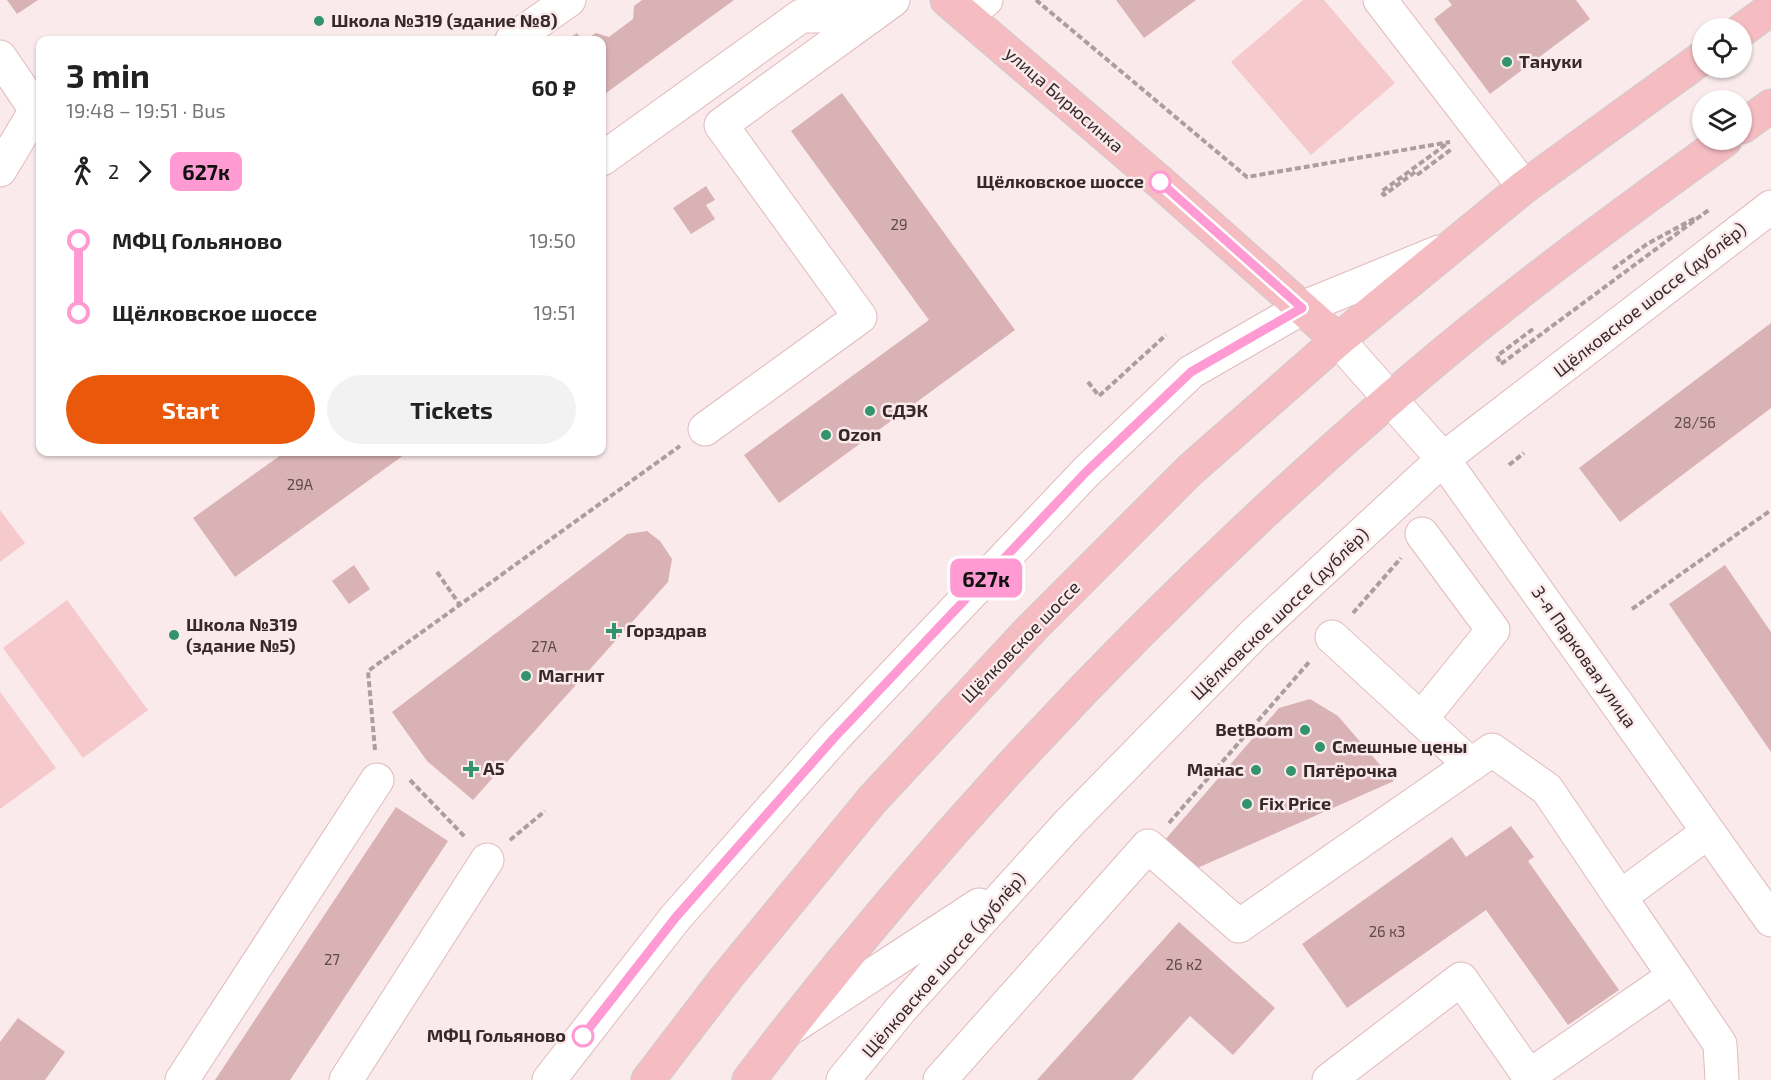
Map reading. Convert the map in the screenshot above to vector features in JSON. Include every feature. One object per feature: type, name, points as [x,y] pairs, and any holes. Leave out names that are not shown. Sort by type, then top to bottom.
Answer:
[{"type":"main road","name":"улица Бирюсинка","points":[[966,5],[1338,340]]},
{"type":"main road","points":[[1752,23],[1771,9]]},
{"type":"main road","name":"Щёлковское шоссе","points":[[648,1080],[726,978],[872,801],[1032,628],[1190,470],[1338,340],[1524,187],[1692,65]]},
{"type":"main road","points":[[1752,120],[1771,106]]},
{"type":"main road","points":[[749,1080],[786,1031],[930,858],[1095,678],[1242,534],[1390,398],[1582,243],[1711,150]]},
{"type":"street","points":[[518,36],[569,0]]},
{"type":"street","points":[[1380,0],[1524,187]]},
{"type":"street","points":[[606,156],[801,16],[882,8]]},
{"type":"street","points":[[721,125],[882,8]]},
{"type":"street","points":[[0,57],[36,110],[0,170]]},
{"type":"street","points":[[697,91],[860,317],[705,429]]},
{"type":"street","name":"Щёлковское шоссе (дублёр)","points":[[843,1080],[901,1009],[1068,824],[1255,633],[1443,459],[1771,207]]},
{"type":"street","points":[[549,1080],[676,917],[834,738],[1086,472],[1191,372],[1302,308],[1449,248]]},
{"type":"street","name":"улица Бирюсинка","points":[[1338,340],[1390,398]]},
{"type":"street","name":"3-я Парковая улица","points":[[1390,398],[1443,459],[1771,920]]},
{"type":"street","points":[[1421,719],[1493,630],[1422,534]]},
{"type":"street","points":[[1332,637],[1471,765]]},
{"type":"street","points":[[940,1080],[1149,846],[1239,927],[1492,750],[1547,789],[1720,1044],[1722,1080]]},
{"type":"street","points":[[182,1080],[388,769]]},
{"type":"street","points":[[1620,897],[1708,832]]},
{"type":"street","points":[[346,1080],[487,860]]},
{"type":"street","points":[[786,1031],[1019,879]]},
{"type":"street","points":[[1329,1080],[1461,979],[1529,1076],[1674,976]]},
{"type":"path","points":[[1036,0],[1246,177],[1457,140]]},
{"type":"path","points":[[1449,142],[1382,192],[1384,195],[1453,148]]},
{"type":"path","points":[[1533,329],[1497,356],[1501,364],[1710,209]]},
{"type":"path","points":[[1613,269],[1647,244]]},
{"type":"path","points":[[1088,382],[1099,396],[1166,334]]},
{"type":"path","points":[[545,811],[487,860],[388,769],[374,742],[368,671],[705,429]]},
{"type":"path","points":[[1509,465],[1524,453]]},
{"type":"path","points":[[1632,609],[1771,510]]},
{"type":"path","points":[[1149,846],[1422,534]]},
{"type":"path","points":[[437,572],[460,604]]},
{"type":"path","points":[[374,742],[388,769]]},
{"type":"shaded area","points":[[1303,0],[1324,0],[1395,83],[1311,155],[1231,62]]},
{"type":"shaded area","points":[[0,510],[25,543],[0,562]]},
{"type":"shaded area","points":[[67,600],[148,710],[83,758],[3,648]]},
{"type":"shaded area","points":[[0,692],[56,768],[0,809]]},
{"type":"building","points":[[7,0],[38,0],[17,14]]},
{"type":"building","points":[[642,0],[734,0],[606,93],[606,36],[609,37],[633,19],[634,6]]},
{"type":"building","points":[[1116,0],[1196,0],[1144,38]]},
{"type":"building","points":[[1448,0],[1576,0],[1590,19],[1490,94],[1434,19],[1452,5]]},
{"type":"building","points":[[842,93],[1015,330],[779,503],[744,455],[929,320],[791,131]]},
{"type":"building","points":[[706,186],[715,200],[706,205],[715,219],[691,234],[673,208]]},
{"type":"building","points":[[1771,323],[1771,408],[1620,522],[1579,468]]},
{"type":"building","points":[[279,456],[402,456],[235,577],[193,518]]},
{"type":"building","points":[[647,531],[660,541],[672,559],[668,582],[473,800],[427,761],[392,712],[627,534]]},
{"type":"building","points":[[354,565],[370,589],[349,604],[332,581]]},
{"type":"building","points":[[1725,565],[1771,632],[1771,752],[1669,604]]},
{"type":"building","points":[[1310,699],[1338,716],[1394,781],[1195,869],[1164,841],[1279,708]]},
{"type":"building","points":[[396,807],[448,841],[290,1080],[215,1080]]},
{"type":"building","points":[[1511,826],[1534,857],[1528,861],[1619,990],[1568,1025],[1486,910],[1347,1008],[1302,944],[1452,837],[1466,857]]},
{"type":"building","points":[[1179,922],[1275,1008],[1233,1055],[1190,1016],[1132,1080],[1037,1080]]},
{"type":"building","points":[[18,1018],[65,1052],[45,1080],[0,1080],[0,1042]]},
{"type":"bus line","name":"627к","points":[[583,1036],[676,917],[834,738],[1086,472],[1191,372],[1302,308],[1160,182]]},
{"type":"place","name":"Школа №319 (здание №8)","points":[[319,21]]},
{"type":"place","name":"Тануки","points":[[1507,62]]},
{"type":"place","name":"Щёлковское шоссе","points":[[1160,182]]},
{"type":"place","name":"СДЭК","points":[[870,411]]},
{"type":"place","name":"Ozon","points":[[826,435]]},
{"type":"place","name":"Горздрав","points":[[614,631]]},
{"type":"place","name":"Школа №319 (здание №5)","points":[[174,635]]},
{"type":"place","name":"Магнит","points":[[526,676]]},
{"type":"place","name":"BetBoom","points":[[1305,730]]},
{"type":"place","name":"Смешные цены","points":[[1320,747]]},
{"type":"place","name":"А5","points":[[471,769]]},
{"type":"place","name":"Манас","points":[[1256,770]]},
{"type":"place","name":"Пятёрочка","points":[[1291,771]]},
{"type":"place","name":"Fix Price","points":[[1247,804]]},
{"type":"place","name":"МФЦ Гольяново","points":[[583,1036]]}]
